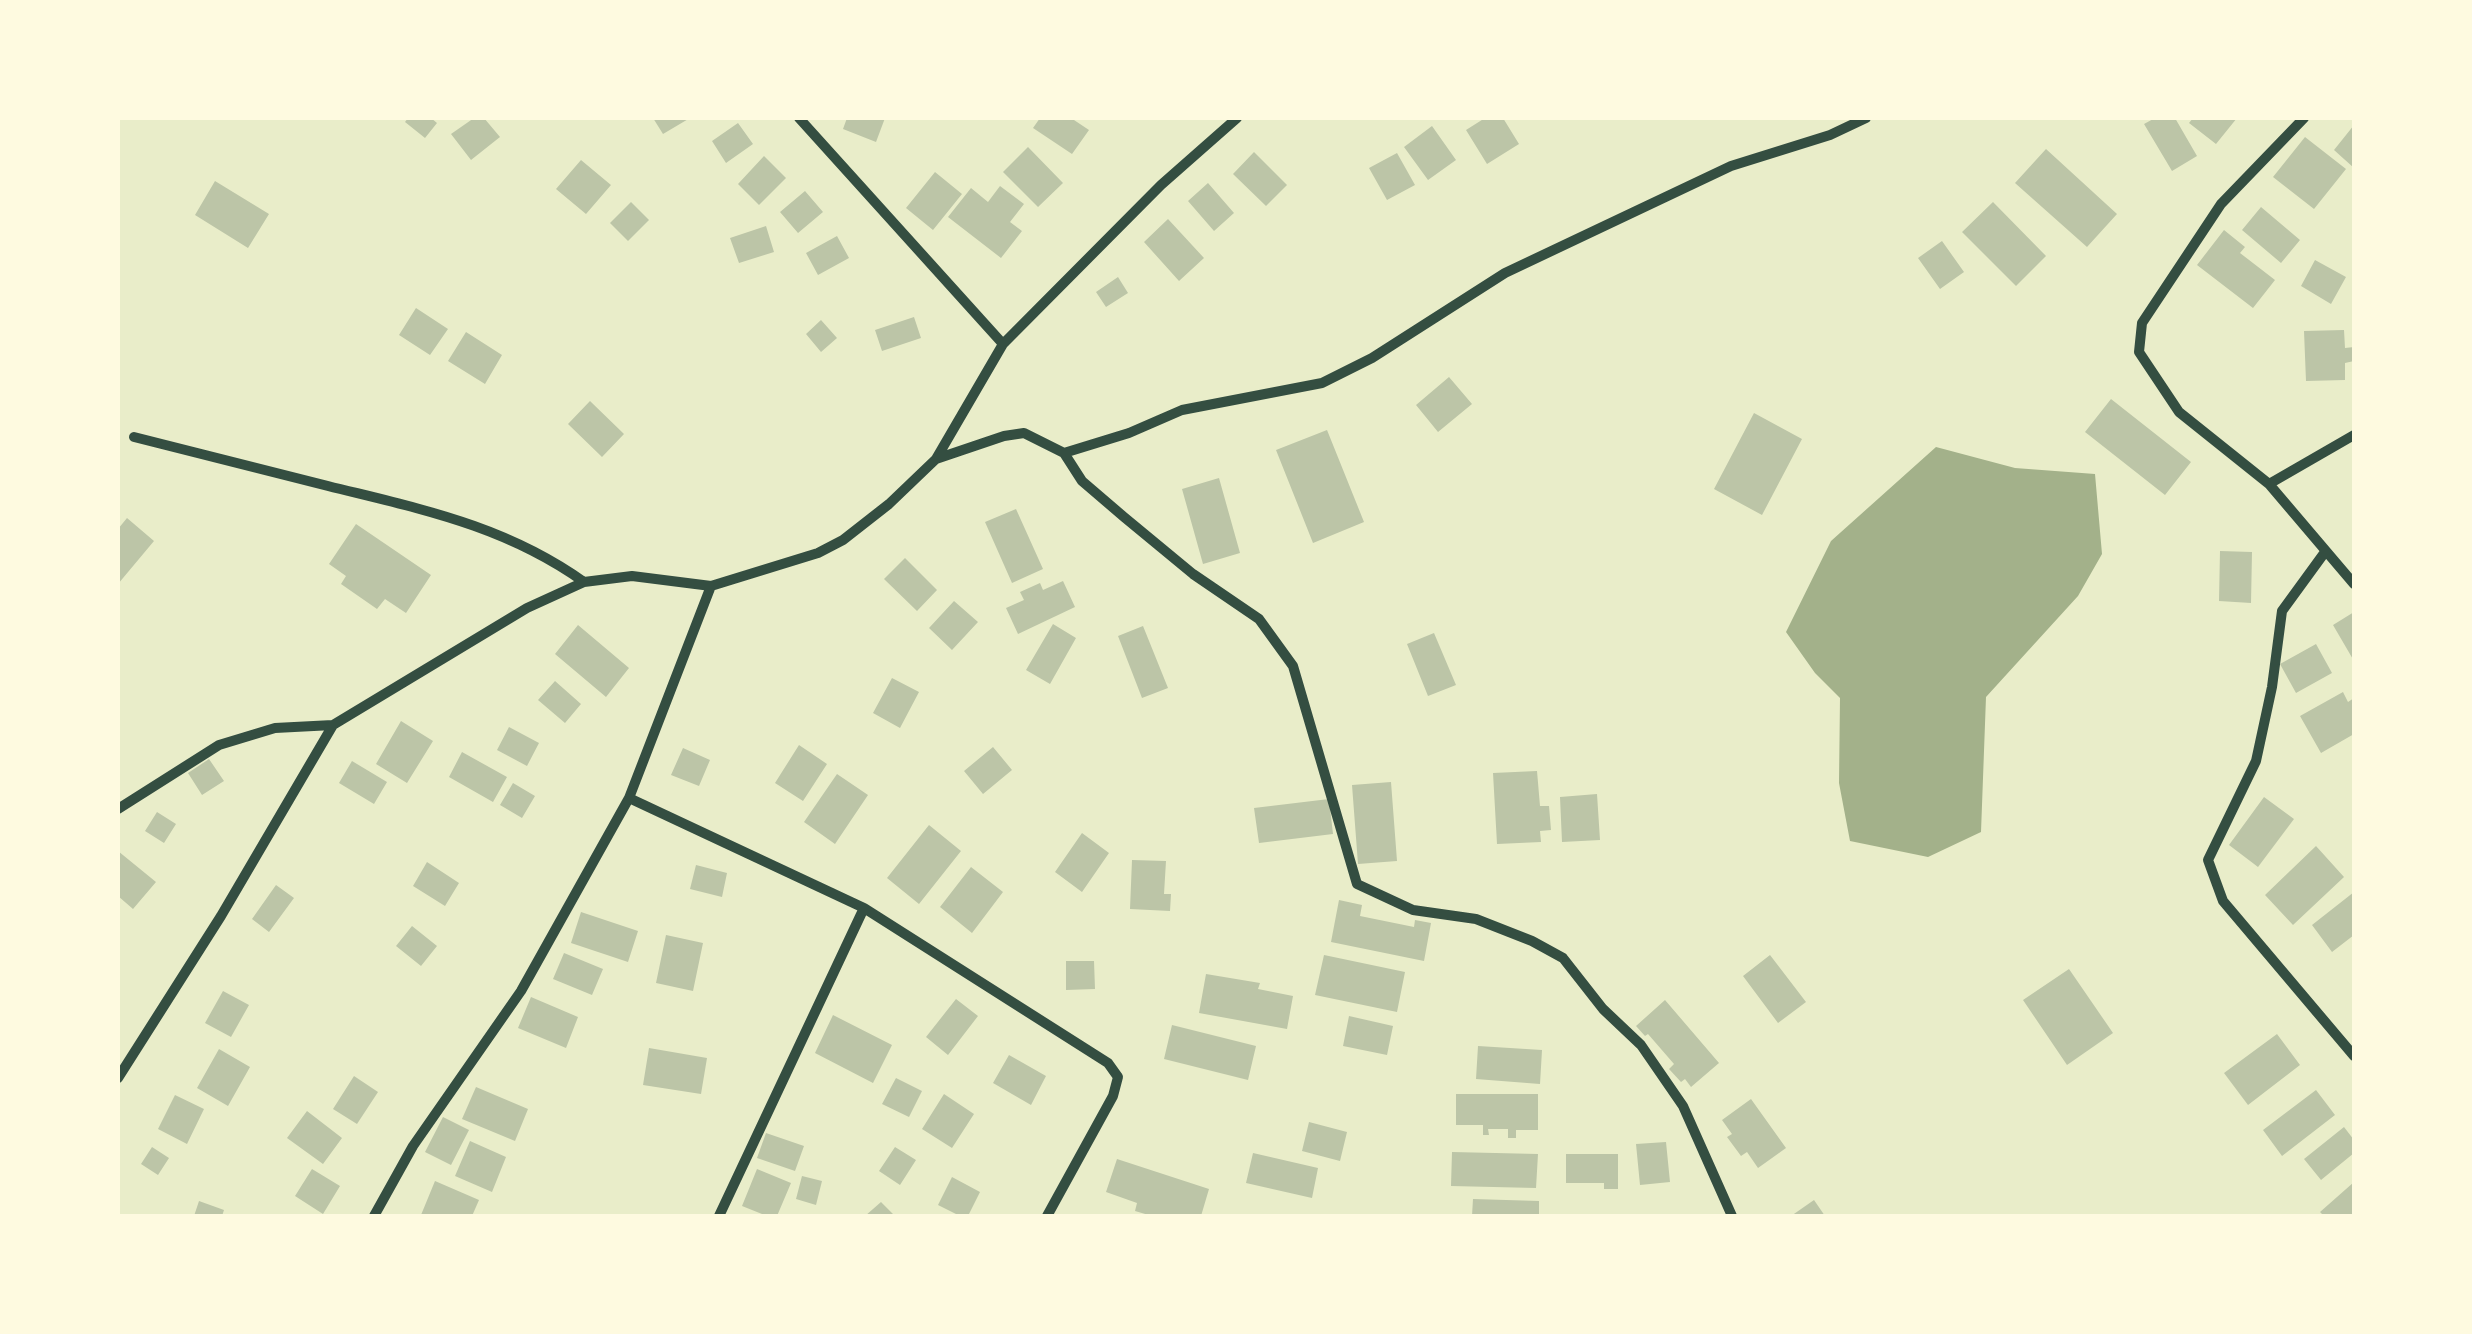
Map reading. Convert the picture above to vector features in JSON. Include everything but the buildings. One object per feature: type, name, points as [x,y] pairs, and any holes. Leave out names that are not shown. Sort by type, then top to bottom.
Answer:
[{"type":"street","points":[[799,118],[1003,344]]},
{"type":"street","points":[[118,808],[219,745],[275,728],[333,725],[527,608],[584,582],[632,576],[711,586],[818,553],[843,540],[936,459],[1003,344],[1162,185],[1237,118]]},
{"type":"street","points":[[1064,453],[1128,433],[1182,410],[1322,382],[1372,358],[1505,273],[1731,166],[1830,135],[1866,118]]},
{"type":"street","points":[[2304,118],[2222,204],[2142,323],[2139,352],[2179,412],[2269,484],[2354,584]]},
{"type":"street","points":[[936,459],[1024,433],[1064,453],[1082,481],[1193,574],[1258,620],[1293,666],[1357,884],[1414,910],[1476,920],[1532,941],[1563,958],[1603,1009],[1641,1045],[1683,1106],[1732,1216]]},
{"type":"street","points":[[2269,484],[2354,434]]},
{"type":"street","points":[[134,437],[442,514],[507,536],[584,582]]},
{"type":"street","points":[[2325,552],[2282,611],[2272,687],[2256,761],[2208,860],[2223,900],[2354,1056]]},
{"type":"street","points":[[374,1216],[413,1146],[521,991],[629,798],[711,586]]},
{"type":"street","points":[[118,1078],[221,916],[333,725]]},
{"type":"street","points":[[629,798],[864,908],[1108,1063],[1118,1077],[1112,1096],[1047,1216]]},
{"type":"street","points":[[719,1216],[864,908]]},
{"type":"shaded area","points":[[1936,447],[2015,468],[2095,474],[2102,554],[2078,596],[1986,697],[1981,832],[1928,857],[1850,841],[1839,783],[1840,698],[1815,673],[1786,632],[1831,541]]}]
